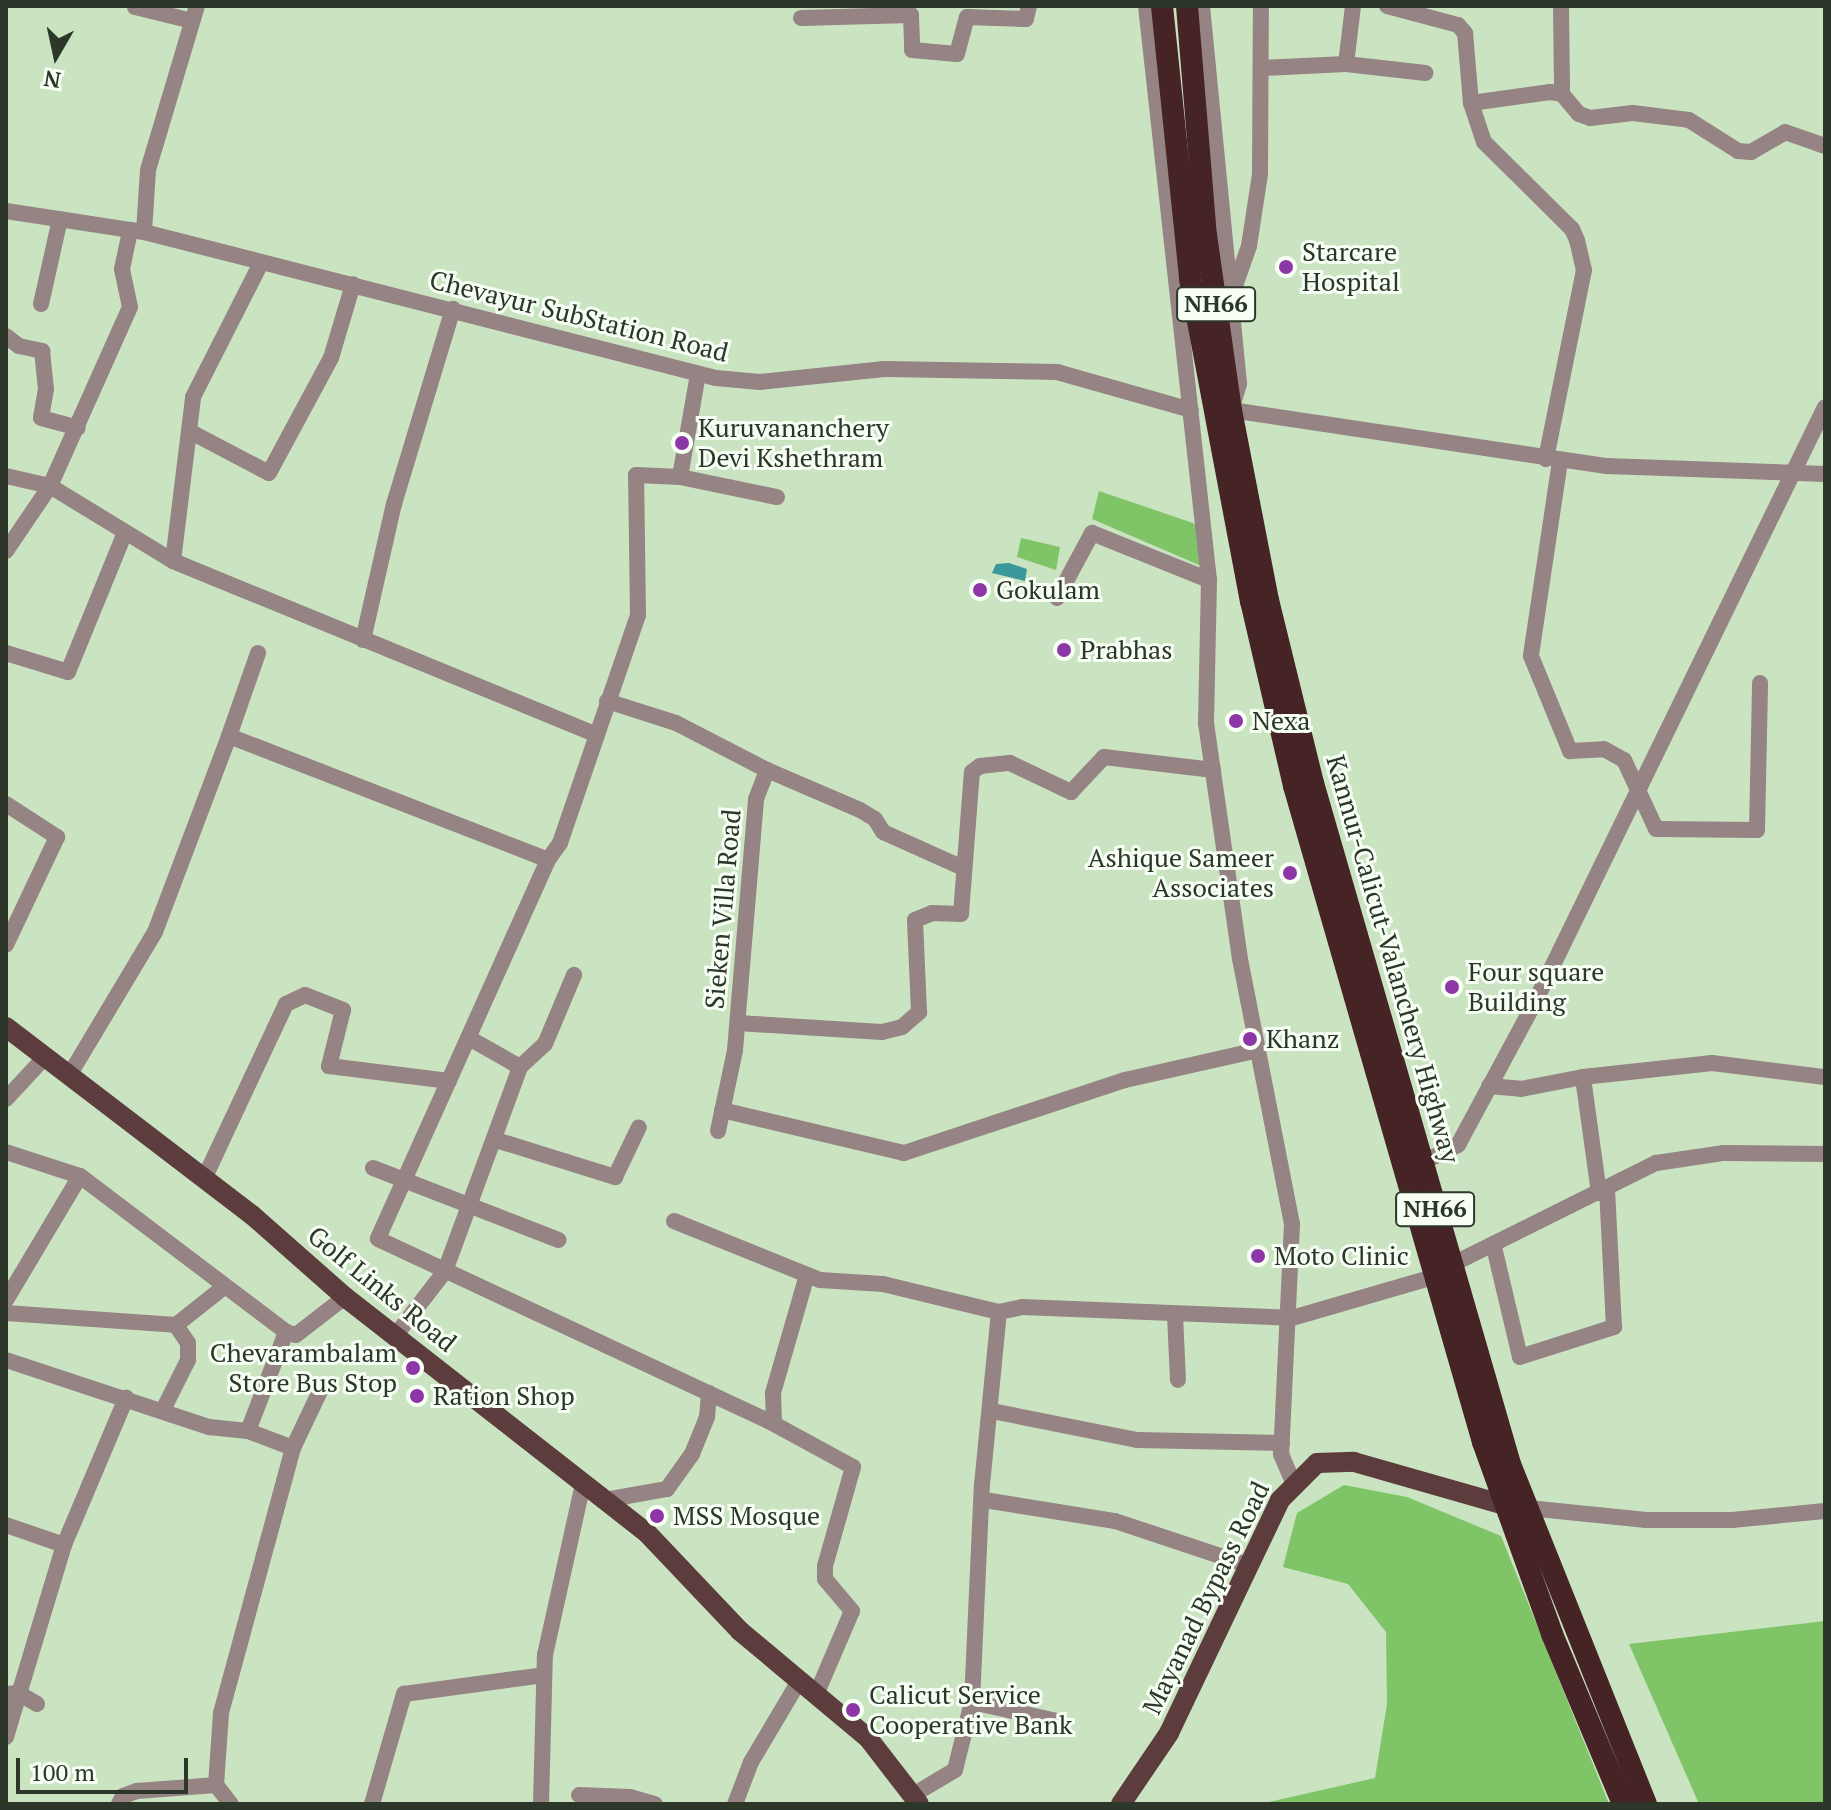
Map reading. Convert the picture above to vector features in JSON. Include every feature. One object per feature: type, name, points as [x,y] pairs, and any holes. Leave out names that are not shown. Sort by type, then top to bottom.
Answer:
[{"type":"highway","name":"Kannur-Calicut-Valanchery Highway","points":[[1162,6],[1160,68],[1190,279],[1251,601],[1294,786],[1516,1507],[1623,1804]]},
{"type":"highway","name":"Kannur-Calicut-Valanchery Highway","points":[[1187,6],[1200,65],[1206,235],[1231,410],[1268,600],[1313,783],[1421,1163],[1442,1271]]},
{"type":"highway","points":[[1160,68],[1200,65]]},
{"type":"highway","name":"Kannur-Calicut-Valanchery Highway","points":[[1516,1507],[1646,1804]]},
{"type":"main road","name":"Golf Links Road","points":[[6,1027],[204,1179],[345,1297],[647,1533],[740,1631],[868,1738],[916,1800]]},
{"type":"main road","name":"Mayanad Bypass Road","points":[[1121,1804],[1169,1733],[1247,1565],[1293,1482],[1317,1463],[1354,1462],[1516,1507]]},
{"type":"street","points":[[801,18],[911,15],[912,50],[957,54],[967,17],[1026,19],[1029,6]]},
{"type":"street","points":[[1146,6],[1160,68],[1209,580],[1206,723],[1258,1050],[1292,1224],[1292,1318],[1282,1443],[1293,1482]]},
{"type":"street","points":[[1202,6],[1200,65],[1239,384],[1231,410],[1553,460],[1825,474]]},
{"type":"street","points":[[1229,300],[1241,275],[1256,210],[1262,68],[1261,6]]},
{"type":"street","points":[[1346,64],[1353,6]]},
{"type":"street","points":[[1387,6],[1458,25],[1465,33],[1471,103],[1484,142],[1572,229],[1581,253],[1581,291],[1553,460],[1531,656],[1570,751],[1604,749],[1624,760],[1637,795],[1656,829],[1757,830],[1760,683]]},
{"type":"street","points":[[1561,6],[1562,94],[1579,114],[1590,118],[1633,113],[1689,120],[1738,151],[1751,152],[1785,132],[1825,146]]},
{"type":"street","points":[[6,551],[50,486],[130,307],[122,269],[137,231],[148,170],[194,14],[135,7]]},
{"type":"street","points":[[1262,68],[1346,64],[1425,73]]},
{"type":"street","points":[[1471,103],[1562,94]]},
{"type":"street","name":"Chevayur SubStation Road","points":[[6,211],[137,231],[453,309],[698,374],[760,382],[884,369],[1057,372],[1191,410]]},
{"type":"street","points":[[41,304],[60,219]]},
{"type":"street","points":[[173,561],[193,397],[261,263]]},
{"type":"street","points":[[189,431],[269,473],[331,358],[353,284]]},
{"type":"street","points":[[363,640],[394,504],[453,309]]},
{"type":"street","points":[[6,336],[19,346],[42,351],[46,389],[41,418],[78,428]]},
{"type":"street","points":[[680,477],[698,374]]},
{"type":"street","points":[[1421,1163],[1458,1145],[1637,795],[1825,407]]},
{"type":"street","points":[[777,497],[680,477],[636,475],[638,615],[560,843],[548,860],[378,1239],[774,1424],[853,1467],[825,1566],[825,1579],[852,1611],[816,1695]]},
{"type":"street","points":[[6,476],[50,486],[173,561],[597,735]]},
{"type":"street","points":[[6,653],[68,672],[125,532]]},
{"type":"street","points":[[1057,598],[1092,533],[1209,580]]},
{"type":"street","points":[[70,1074],[155,932],[258,653]]},
{"type":"street","points":[[607,701],[676,723],[767,770],[860,810],[875,819],[883,832],[963,868]]},
{"type":"street","points":[[229,736],[548,860]]},
{"type":"street","points":[[738,1023],[882,1032],[902,1027],[919,1012],[915,920],[932,913],[961,914],[972,772],[980,766],[1010,763],[1071,792],[1104,757],[1213,770]]},
{"type":"street","name":"Sieken Villa Road","points":[[718,1131],[738,1023],[756,799],[767,770]]},
{"type":"street","points":[[6,804],[57,837],[6,945]]},
{"type":"street","points":[[395,1336],[445,1271],[496,1140],[520,1067],[545,1044],[574,975]]},
{"type":"street","points":[[204,1179],[286,1004],[305,995],[343,1010],[329,1066],[449,1081]]},
{"type":"street","points":[[469,1038],[520,1067]]},
{"type":"street","points":[[722,1110],[904,1153],[1125,1080],[1258,1050]]},
{"type":"street","points":[[7,1096],[46,1056]]},
{"type":"street","points":[[1489,1086],[1521,1089],[1583,1077],[1712,1063],[1825,1077]]},
{"type":"street","points":[[1494,1247],[1520,1357],[1614,1327],[1603,1191],[1583,1077]]},
{"type":"street","points":[[496,1140],[615,1177],[639,1127]]},
{"type":"street","points":[[674,1221],[807,1275],[883,1284],[999,1312],[1022,1307],[1292,1318],[1442,1271],[1656,1163],[1755,1151],[1825,1154]]},
{"type":"street","points":[[6,1152],[80,1176],[286,1332],[296,1335],[345,1297]]},
{"type":"street","points":[[373,1168],[559,1240]]},
{"type":"street","points":[[6,1300],[80,1176]]},
{"type":"street","points":[[774,1424],[773,1393],[807,1275]]},
{"type":"street","points":[[6,1313],[176,1325],[224,1287]]},
{"type":"street","points":[[916,1800],[955,1770],[972,1702],[999,1312]]},
{"type":"street","points":[[1175,1315],[1178,1380]]},
{"type":"street","points":[[163,1410],[188,1360],[188,1343],[176,1325]]},
{"type":"street","points":[[248,1431],[286,1332]]},
{"type":"street","points":[[6,1360],[209,1427],[248,1431],[293,1448]]},
{"type":"street","points":[[231,1804],[216,1785],[221,1713],[293,1448],[321,1389]]},
{"type":"street","points":[[605,1500],[667,1489],[692,1454],[707,1417],[709,1393]]},
{"type":"street","points":[[6,1737],[12,1693],[64,1545],[126,1398]]},
{"type":"street","points":[[992,1411],[1137,1440],[1282,1443]]},
{"type":"street","points":[[541,1804],[544,1675],[583,1483]]},
{"type":"street","points":[[984,1500],[1115,1521],[1247,1565]]},
{"type":"street","points":[[1516,1507],[1646,1520],[1732,1520],[1825,1511]]},
{"type":"street","points":[[6,1525],[64,1545]]},
{"type":"street","points":[[372,1804],[404,1694],[544,1675]]},
{"type":"street","points":[[735,1804],[751,1762],[799,1681]]},
{"type":"street","points":[[12,1693],[37,1704]]},
{"type":"street","points":[[972,1702],[1056,1721]]},
{"type":"street","points":[[119,1804],[123,1796],[137,1791],[216,1785]]},
{"type":"street","points":[[579,1795],[630,1797],[655,1804]]},
{"type":"green space","points":[[1099,491],[1193,523],[1199,528],[1199,565],[1092,519]]},
{"type":"green space","points":[[1021,538],[1060,547],[1056,570],[1017,557]]},
{"type":"green space","points":[[1344,1485],[1407,1497],[1501,1536],[1609,1804],[1260,1804],[1375,1778],[1387,1704],[1386,1632],[1348,1584],[1283,1567],[1297,1513]]},
{"type":"green space","points":[[1825,1621],[1825,1804],[1699,1804],[1629,1644]]},
{"type":"water","points":[[1009,563],[1027,569],[1025,581],[992,573],[996,564]]},
{"type":"place","name":"Starcare Hospital","points":[[1286,267]]},
{"type":"place","name":"Kuruvananchery Devi Kshethram","points":[[682,443]]},
{"type":"place","name":"Gokulam","points":[[980,590]]},
{"type":"place","name":"Prabhas","points":[[1064,650]]},
{"type":"place","name":"Nexa","points":[[1236,721]]},
{"type":"place","name":"Ashique Sameer Associates","points":[[1290,873]]},
{"type":"place","name":"Four square Building","points":[[1452,987]]},
{"type":"place","name":"Khanz","points":[[1250,1039]]},
{"type":"place","name":"Moto Clinic","points":[[1258,1256]]},
{"type":"place","name":"Chevarambalam Store Bus Stop","points":[[413,1368]]},
{"type":"place","name":"Ration Shop","points":[[417,1396]]},
{"type":"place","name":"MSS Mosque","points":[[657,1516]]},
{"type":"place","name":"Calicut Service Cooperative Bank","points":[[853,1710]]}]
